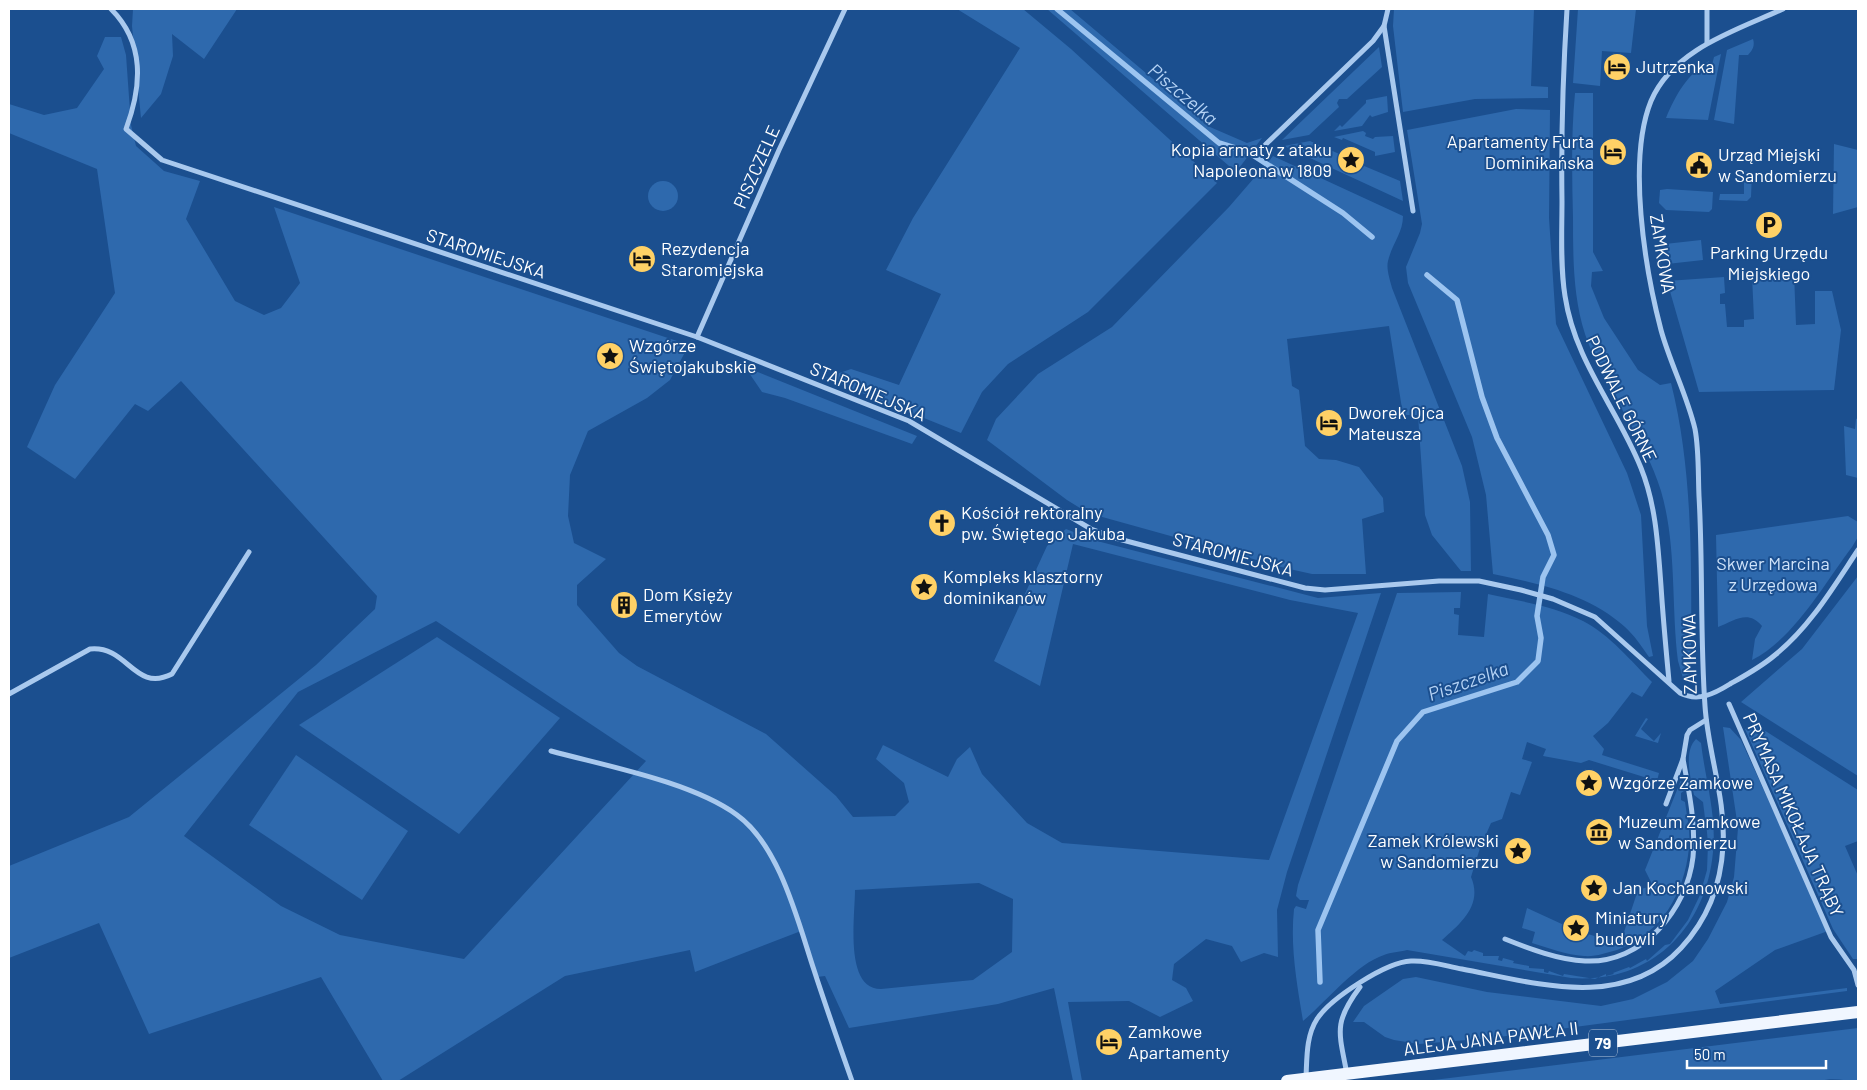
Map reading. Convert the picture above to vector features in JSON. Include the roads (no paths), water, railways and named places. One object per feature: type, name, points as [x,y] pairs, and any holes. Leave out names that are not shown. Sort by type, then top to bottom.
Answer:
[{"type":"main road","name":"ALEJA JANA PAWŁA II","points":[[1306,1078],[1858,1012]]},
{"type":"main road","name":"79","points":[[1287,1081],[1306,1078]]},
{"type":"street","name":"STAROMIEJSKA","points":[[111,9],[125,25],[133,40],[137,57],[138,72],[133,111],[126,129],[162,160],[697,337],[909,421],[1068,518],[1115,538],[1315,589],[1479,580],[1521,590],[1553,599],[1595,616],[1669,681],[1680,693],[1688,697],[1704,697]]},
{"type":"street","name":"PISZCZELE","points":[[697,337],[779,150],[845,9]]},
{"type":"street","points":[[1388,9],[1384,26],[1413,211]]},
{"type":"street","name":"PODWALE GÓRNE","points":[[1567,9],[1561,101],[1562,253],[1565,295],[1573,330],[1583,359],[1625,434],[1641,468],[1650,494],[1657,530],[1669,681]]},
{"type":"street","points":[[1707,9],[1707,43]]},
{"type":"street","name":"ZAMKOWA","points":[[1306,1078],[1307,1051],[1312,1029],[1318,1018],[1333,1002],[1363,982],[1398,963],[1409,961],[1426,962],[1561,987],[1586,989],[1608,987],[1628,982],[1662,966],[1689,940],[1712,899],[1721,871],[1723,842],[1722,812],[1706,720],[1704,697],[1702,543],[1695,432],[1662,331],[1642,226],[1640,192],[1644,130],[1651,100],[1682,60],[1707,43],[1783,9]]},
{"type":"street","points":[[1264,146],[1373,41],[1384,26]]},
{"type":"street","points":[[1704,697],[1759,668],[1792,640],[1827,597],[1858,550]]},
{"type":"street","points":[[9,694],[90,649],[100,648],[110,651],[148,679],[156,681],[172,674],[249,552]]},
{"type":"street","name":"PRYMASA MIKOŁAJA TRĄBY","points":[[1730,704],[1831,937],[1854,970],[1858,986]]},
{"type":"street","points":[[1666,804],[1683,759],[1687,735],[1690,730],[1706,720]]},
{"type":"street","points":[[551,751],[624,770],[702,796],[739,816],[757,836],[784,881],[852,1081]]},
{"type":"street","points":[[1505,939],[1572,960],[1593,962],[1624,952],[1657,932],[1669,920],[1686,891],[1691,872],[1693,839],[1683,759]]},
{"type":"street","name":"ZAMKOWA","points":[[1347,1074],[1340,1038],[1340,1019],[1346,1006],[1363,982]]},
{"type":"waterway","name":"Piszczelka","points":[[1057,9],[1219,143],[1248,152],[1343,213],[1372,237]]},
{"type":"waterway","name":"Piszczelka","points":[[1320,982],[1318,930],[1397,741],[1423,712],[1517,682],[1538,661],[1541,638],[1537,616],[1543,577],[1554,555],[1548,535],[1497,438],[1482,397],[1457,300],[1427,275]]},
{"type":"place","name":"Jutrzenka","points":[[1617,67]]},
{"type":"place","name":"Apartamenty Furta Dominikańska","points":[[1613,152]]},
{"type":"place","name":"Kopia armaty z ataku Napoleona w 1809","points":[[1351,160]]},
{"type":"place","name":"Urząd Miejski w Sandomierzu","points":[[1699,165]]},
{"type":"place","name":"Parking Urzędu Miejskiego","points":[[1769,225]]},
{"type":"place","name":"Rezydencja Staromiejska","points":[[642,259]]},
{"type":"place","name":"Wzgórze Świętojakubskie","points":[[610,356]]},
{"type":"place","name":"Dworek Ojca Mateusza","points":[[1329,423]]},
{"type":"place","name":"Kościół rektoralny pw. Świętego Jakuba","points":[[942,523]]},
{"type":"place","name":"Kompleks klasztorny dominikanów","points":[[924,587]]},
{"type":"place","name":"Dom Księży Emerytów","points":[[624,605]]},
{"type":"place","name":"Wzgórze Zamkowe","points":[[1589,783]]},
{"type":"place","name":"Muzeum Zamkowe w Sandomierzu","points":[[1599,832]]},
{"type":"place","name":"Zamek Królewski w Sandomierzu","points":[[1518,851]]},
{"type":"place","name":"Jan Kochanowski","points":[[1594,888]]},
{"type":"place","name":"Miniatury budowli","points":[[1576,928]]},
{"type":"place","name":"Zamkowe Apartamenty","points":[[1109,1042]]},
{"type":"park label","name":"Skwer Marcina z Urzędowa","points":[[1773,574]]}]
